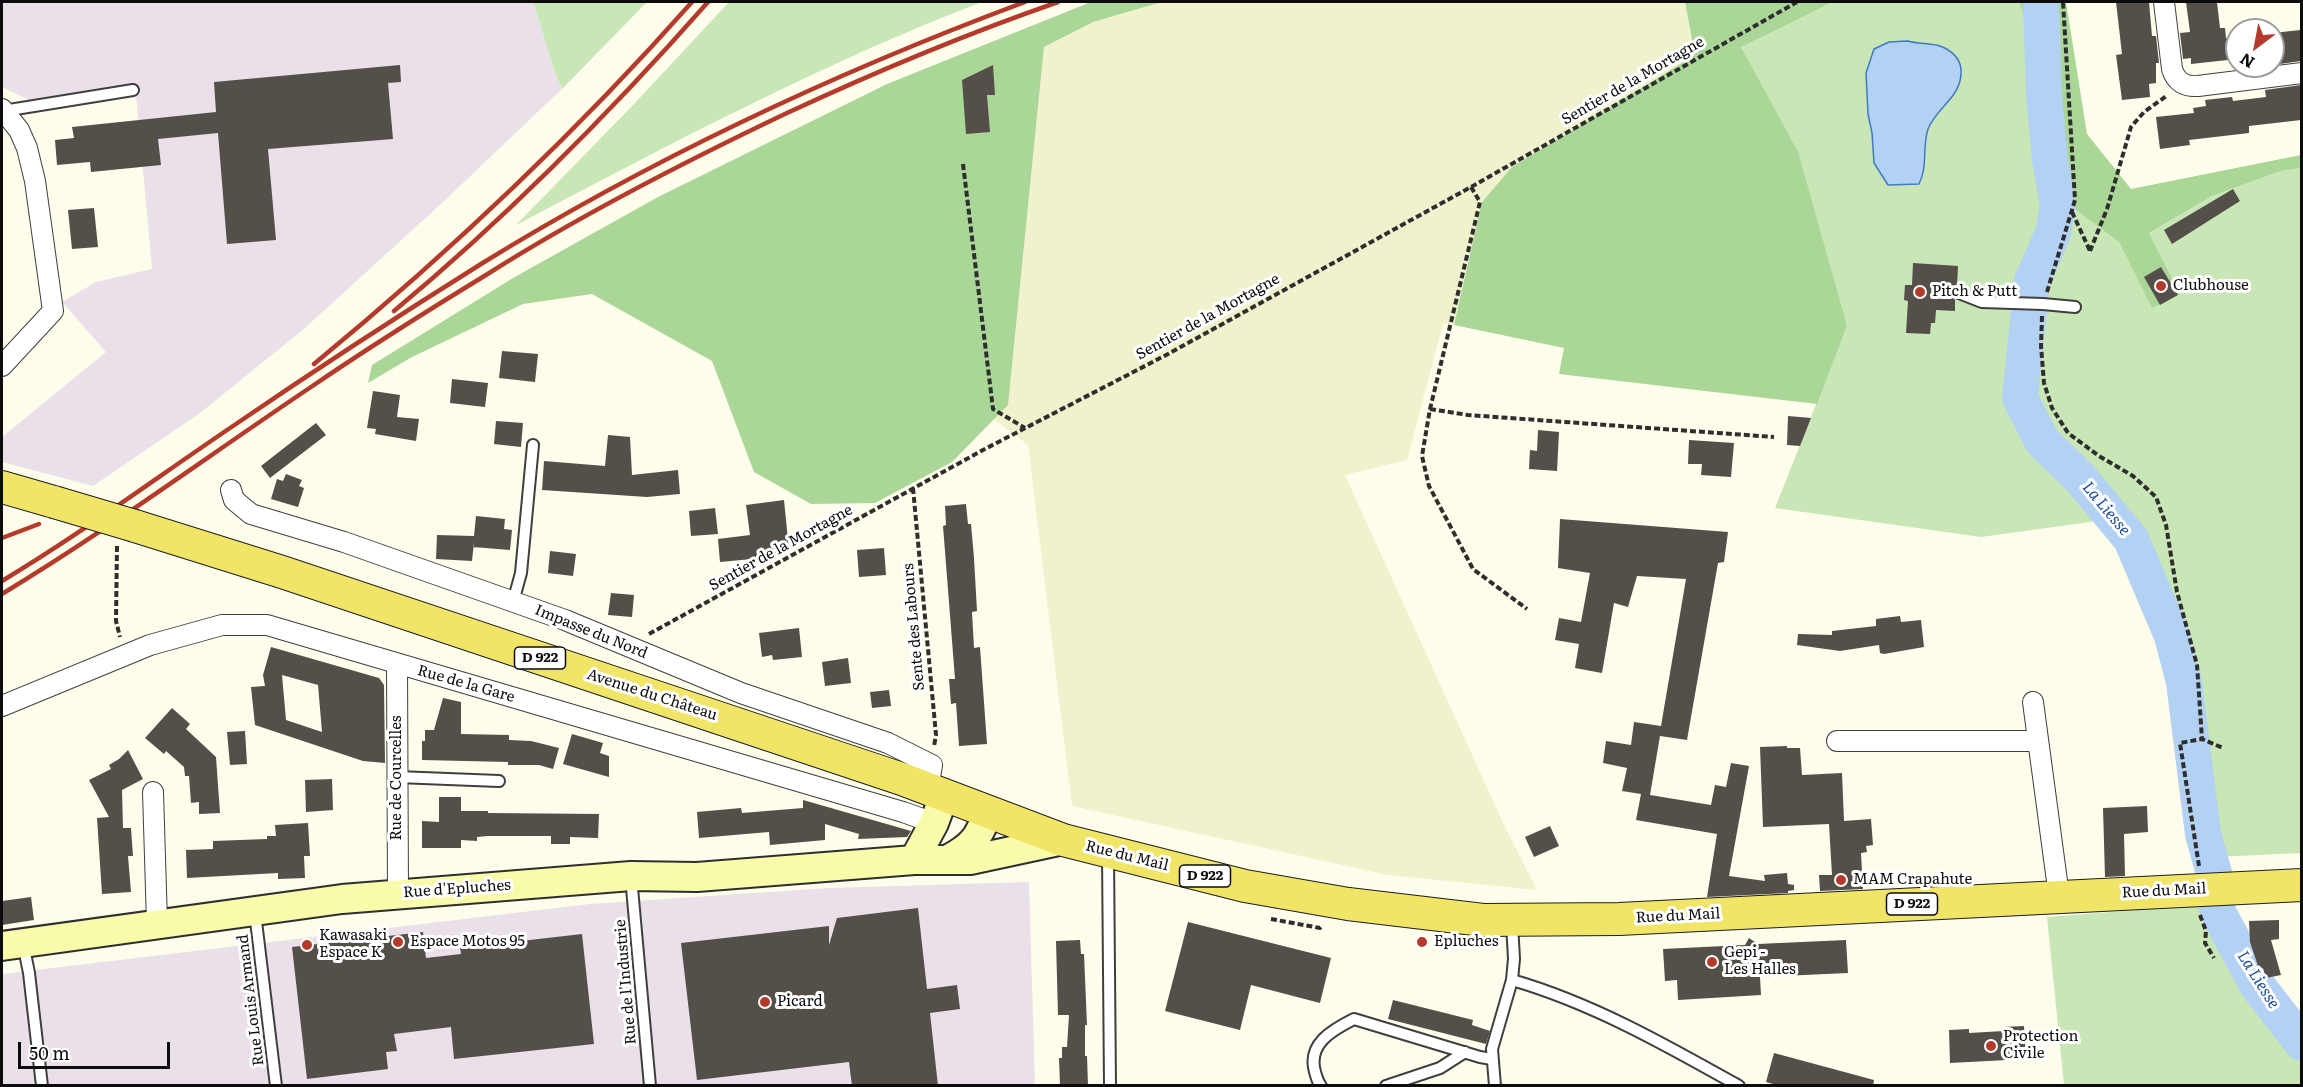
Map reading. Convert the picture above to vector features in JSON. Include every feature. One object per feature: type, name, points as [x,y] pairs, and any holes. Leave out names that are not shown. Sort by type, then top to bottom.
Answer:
[{"type":"main road","name":"D 922","points":[[2,487],[54,502],[126,533]]},
{"type":"main road","name":"Avenue du Château","points":[[126,533],[282,572],[891,775],[935,794],[1063,840]]},
{"type":"main road","name":"Rue du Mail","points":[[1063,840],[1245,886],[1348,904],[1483,921],[1628,919],[2059,896],[2208,895],[2301,885]]},
{"type":"street","points":[[2164,2],[2172,69],[2174,76],[2184,84],[2198,86],[2301,73]]},
{"type":"street","points":[[2,110],[19,130],[27,148],[53,311],[2,366]]},
{"type":"street","name":"Impasse du Nord","points":[[231,490],[234,500],[251,514],[344,542],[565,620],[741,693],[888,743],[935,794]]},
{"type":"street","name":"Rue de la Gare","points":[[2,706],[150,645],[222,625],[267,625],[903,812],[935,794]]},
{"type":"street","name":"Rue de Courcelles","points":[[397,664],[398,893]]},
{"type":"street","points":[[2033,702],[2059,896]]},
{"type":"street","points":[[1837,741],[2038,741]]},
{"type":"street","points":[[153,792],[158,923]]},
{"type":"street","points":[[914,860],[935,794]]},
{"type":"street","points":[[946,860],[966,850],[981,833],[988,812]]},
{"type":"street","name":"Rue d'Epluches","points":[[12,944],[255,910],[398,893],[631,876],[697,877],[914,860],[970,860],[1063,840]]},
{"type":"lane","points":[[2,110],[133,90]]},
{"type":"lane","points":[[1959,294],[1982,302],[2075,307]]},
{"type":"lane","points":[[513,602],[521,573],[533,445]]},
{"type":"lane","points":[[397,777],[499,781]]},
{"type":"lane","points":[[1108,852],[1110,1086]]},
{"type":"lane","name":"Rue de l'Industrie","points":[[631,876],[650,1086]]},
{"type":"lane","name":"Rue Louis Armand","points":[[255,910],[276,1086]]},
{"type":"lane","points":[[1495,1086],[1492,1049],[1512,980],[1514,959],[1512,919]]},
{"type":"lane","points":[[12,944],[29,973],[42,1086]]},
{"type":"lane","points":[[1512,980],[1549,992],[1648,1034],[1739,1086]]},
{"type":"lane","points":[[1321,1086],[1312,1061],[1318,1043],[1336,1028],[1354,1019],[1492,1059]]},
{"type":"lane","points":[[1386,1086],[1440,1068],[1465,1052]]},
{"type":"path","name":"Sentier de la Mortagne","points":[[628,646],[914,488],[1168,354],[1471,187],[1797,2]]},
{"type":"path","points":[[2062,2],[2075,200],[2041,304],[2044,383],[2052,408],[2068,433],[2099,456],[2133,476],[2156,497],[2166,525],[2177,592],[2197,665],[2202,739]]},
{"type":"path","points":[[2072,212],[2090,251],[2108,209],[2131,127],[2144,111],[2184,84]]},
{"type":"path","points":[[963,164],[993,409],[1025,428]]},
{"type":"path","points":[[1471,187],[1480,202],[1430,409],[1422,456],[1429,486],[1473,569],[1527,609]]},
{"type":"path","points":[[1430,409],[1468,415],[1774,437]]},
{"type":"path","name":"Sente des Labours","points":[[914,488],[936,735],[935,794]]},
{"type":"path","points":[[125,655],[116,621],[126,533]]},
{"type":"path","points":[[2214,958],[2205,943],[2208,895],[2180,742],[2202,739],[2223,748]]},
{"type":"shaded area","points":[[2,2],[533,2],[557,79],[563,88],[305,328],[200,413],[93,486],[2,462],[2,437],[106,352],[62,302],[96,282],[152,269],[136,94],[38,104],[2,87]]},
{"type":"shaded area","points":[[1029,882],[1035,1085],[2,1085],[2,974],[590,904],[829,888]]},
{"type":"green space","points":[[533,2],[647,2],[563,88],[557,79]]},
{"type":"green space","points":[[729,2],[982,2],[863,51],[746,106],[516,225],[635,103]]},
{"type":"green space","points":[[1091,2],[1162,2],[1093,22],[1044,47],[1008,405],[952,462],[875,503],[811,504],[754,472],[712,361],[592,294],[523,304],[412,357],[368,383],[372,365],[513,278],[658,197],[887,84]]},
{"type":"green space","points":[[1162,2],[1685,2],[1695,55],[1512,167],[1482,202],[1454,325],[1443,324],[1407,460],[1345,475],[1505,827],[1537,890],[1388,875],[1072,806],[1028,445],[994,419],[1008,404],[1044,47],[1093,22]]},
{"type":"green space","points":[[1685,2],[1833,2],[1741,47],[1798,152],[1847,326],[1817,404],[1559,374],[1564,348],[1454,325],[1482,202],[1512,167],[1695,55]]},
{"type":"green space","points":[[1833,2],[2019,2],[2032,40],[2037,121],[2046,188],[2119,242],[2152,307],[2180,294],[2149,233],[2212,196],[2281,171],[2301,168],[2301,853],[2193,858],[2162,637],[2126,517],[1981,537],[1775,508],[1847,326],[1741,46]]},
{"type":"green space","points":[[2019,2],[2066,2],[2087,134],[2131,189],[2301,155],[2301,168],[2281,171],[2212,196],[2149,233],[2180,294],[2152,308],[2119,242],[2046,188],[2037,121],[2032,40]]},
{"type":"green space","points":[[2225,903],[2237,935],[2258,978],[2301,1036],[2301,1085],[2064,1085],[2047,917]]},
{"type":"water","points":[[1908,41],[1936,45],[1951,52],[1960,65],[1961,79],[1954,94],[1928,129],[1923,171],[1919,184],[1888,185],[1874,163],[1866,73],[1874,49],[1889,42]]},
{"type":"building","points":[[2116,2],[2149,2],[2152,36],[2156,36],[2159,63],[2156,63],[2156,83],[2149,84],[2150,97],[2122,100],[2116,55],[2122,54]]},
{"type":"building","points":[[2186,2],[2217,2],[2220,28],[2225,28],[2225,60],[2191,64],[2191,58],[2183,59],[2180,33],[2190,32]]},
{"type":"building","points":[[2300,30],[2301,61],[2285,63],[2285,32]]},
{"type":"building","points":[[400,65],[401,82],[388,83],[393,139],[268,149],[276,240],[227,244],[218,133],[158,139],[161,165],[91,172],[90,162],[57,165],[55,140],[74,138],[72,127],[216,112],[214,82]]},
{"type":"building","points":[[993,65],[995,95],[987,95],[990,132],[966,134],[962,80]]},
{"type":"building","points":[[2301,85],[2301,120],[2249,126],[2249,133],[2189,140],[2190,145],[2160,149],[2156,117],[2194,113],[2193,108],[2206,106],[2205,100],[2232,97],[2233,101],[2266,97],[2265,90]]},
{"type":"building","points":[[2233,189],[2240,201],[2172,244],[2164,230]]},
{"type":"building","points":[[94,208],[98,247],[72,249],[68,210]]},
{"type":"building","points":[[1913,263],[1958,266],[1957,286],[1952,294],[1955,300],[1955,311],[1936,310],[1935,323],[1931,323],[1930,334],[1906,333],[1908,301],[1904,300],[1905,285],[1912,285]]},
{"type":"building","name":"Clubhouse","points":[[2161,267],[2178,295],[2160,305],[2144,277]]},
{"type":"building","points":[[502,351],[538,354],[535,382],[499,378]]},
{"type":"building","points":[[452,379],[488,383],[485,407],[450,403]]},
{"type":"building","points":[[373,391],[400,395],[397,417],[419,419],[416,441],[375,434],[376,429],[367,428]]},
{"type":"building","points":[[1788,416],[1811,418],[1800,446],[1787,445]]},
{"type":"building","points":[[496,421],[523,423],[521,447],[494,444]]},
{"type":"building","points":[[316,423],[326,435],[270,478],[261,466]]},
{"type":"building","points":[[1538,430],[1559,432],[1557,471],[1529,469],[1530,450],[1537,451]]},
{"type":"building","points":[[608,435],[630,437],[632,475],[678,470],[680,494],[647,497],[542,490],[544,461],[605,466]]},
{"type":"building","points":[[1689,440],[1734,443],[1731,477],[1701,475],[1702,464],[1688,464]]},
{"type":"building","points":[[286,474],[302,480],[299,486],[304,488],[298,507],[271,499],[277,479],[283,481]]},
{"type":"building","points":[[784,500],[789,550],[753,565],[752,559],[720,562],[718,539],[750,535],[746,505]]},
{"type":"building","points":[[966,504],[968,524],[971,524],[977,611],[972,612],[974,648],[980,647],[987,744],[959,746],[956,703],[951,704],[949,679],[955,679],[943,526],[946,525],[945,506]]},
{"type":"building","points":[[715,508],[718,534],[691,536],[689,511]]},
{"type":"building","points":[[476,516],[505,519],[504,529],[512,530],[510,550],[473,547],[472,561],[436,559],[437,535],[474,536]]},
{"type":"building","points":[[1560,519],[1728,532],[1724,562],[1718,563],[1687,740],[1660,736],[1650,795],[1711,805],[1715,785],[1726,787],[1731,763],[1749,766],[1729,876],[1765,881],[1764,875],[1787,873],[1788,884],[1794,885],[1794,890],[1788,893],[1707,897],[1717,834],[1636,820],[1641,794],[1622,791],[1627,768],[1603,763],[1606,741],[1631,745],[1634,722],[1661,726],[1686,579],[1637,576],[1628,607],[1614,603],[1602,673],[1575,668],[1579,644],[1555,640],[1559,618],[1581,622],[1590,573],[1558,568]]},
{"type":"building","points":[[884,548],[886,575],[859,577],[857,550]]},
{"type":"building","points":[[550,551],[576,554],[573,576],[548,573]]},
{"type":"building","points":[[611,593],[634,595],[632,617],[608,615]]},
{"type":"building","points":[[1900,616],[1901,622],[1921,620],[1924,647],[1884,654],[1880,653],[1879,645],[1840,651],[1797,645],[1798,634],[1832,635],[1832,631],[1876,626],[1876,619]]},
{"type":"building","points":[[799,628],[802,657],[773,660],[772,655],[762,657],[759,633]]},
{"type":"building","points":[[271,647],[379,678],[384,685],[385,763],[363,761],[255,725],[251,687],[265,686],[263,675]],"holes":[[[282,675],[318,685],[322,732],[286,720]]]},
{"type":"building","points":[[848,658],[851,683],[825,686],[822,662]]},
{"type":"building","points":[[889,690],[891,706],[872,708],[870,692]]},
{"type":"building","points":[[443,698],[461,702],[461,734],[509,735],[509,740],[531,741],[559,748],[553,769],[539,765],[508,765],[508,762],[422,760],[422,741],[425,741],[425,730],[434,730]]},
{"type":"building","points":[[172,708],[190,724],[186,729],[216,757],[220,813],[199,814],[199,802],[191,803],[189,776],[185,776],[184,767],[166,751],[164,754],[145,738]]},
{"type":"building","points":[[245,731],[247,764],[230,765],[227,732]]},
{"type":"building","points":[[572,734],[603,743],[600,753],[609,756],[609,777],[563,764]]},
{"type":"building","points":[[1787,746],[1787,748],[1800,748],[1802,775],[1842,773],[1844,821],[1871,819],[1873,845],[1866,846],[1867,852],[1861,853],[1863,889],[1820,891],[1819,875],[1832,875],[1829,824],[1763,827],[1760,747]]},
{"type":"building","points":[[128,750],[143,779],[122,790],[123,828],[131,828],[133,856],[128,856],[131,892],[102,894],[97,818],[109,817],[89,780],[111,769],[109,765]]},
{"type":"building","points":[[332,779],[333,810],[306,812],[305,780]]},
{"type":"building","points":[[439,797],[461,797],[461,811],[599,814],[598,838],[570,837],[570,844],[551,844],[551,836],[488,836],[477,837],[477,841],[461,840],[461,848],[422,848],[422,821],[439,822]]},
{"type":"building","points":[[803,800],[911,831],[907,837],[858,839],[859,834],[825,824],[825,840],[770,845],[769,832],[699,838],[697,812],[741,808],[742,813],[803,808]]},
{"type":"building","points":[[2147,806],[2148,832],[2124,834],[2125,876],[2105,877],[2103,808]]},
{"type":"building","points":[[308,823],[310,856],[304,856],[305,878],[278,879],[278,873],[187,878],[186,850],[213,849],[213,841],[267,839],[267,836],[276,836],[275,825]]},
{"type":"building","points":[[1550,826],[1559,846],[1534,857],[1525,837]]},
{"type":"building","points":[[31,897],[34,920],[2,925],[2,901]]},
{"type":"building","points":[[918,908],[927,989],[957,985],[960,1009],[930,1013],[938,1086],[852,1086],[849,1062],[697,1080],[681,943],[829,926],[829,945],[837,918]]},
{"type":"building","points":[[2279,920],[2279,939],[2271,940],[2281,975],[2266,978],[2263,968],[2259,969],[2250,942],[2249,921]]},
{"type":"building","points":[[1188,922],[1331,958],[1320,1003],[1251,985],[1240,1030],[1165,1011]]},
{"type":"building","points":[[423,932],[426,958],[461,954],[460,948],[582,934],[594,1044],[454,1059],[451,1027],[394,1034],[397,1051],[386,1052],[388,1069],[307,1079],[292,947]]},
{"type":"building","name":"Gepi - Les Halles","points":[[1749,938],[1758,944],[1846,940],[1848,973],[1760,977],[1761,995],[1678,1000],[1677,980],[1665,981],[1663,949],[1745,945]]},
{"type":"building","points":[[1080,940],[1081,954],[1084,954],[1087,1025],[1085,1025],[1085,1056],[1087,1056],[1088,1086],[1060,1086],[1059,1058],[1062,1058],[1062,1047],[1067,1047],[1069,1015],[1058,1015],[1056,941]]},
{"type":"building","points":[[1393,1000],[1473,1020],[1472,1025],[1490,1031],[1486,1044],[1388,1019]]},
{"type":"building","points":[[2024,1026],[2026,1059],[1950,1063],[1949,1030],[1969,1029],[1969,1033],[2004,1031],[2003,1027]]},
{"type":"building","points":[[1774,1053],[1874,1080],[1873,1086],[1780,1086],[1766,1082]]},
{"type":"waterway","name":"La Liesse","points":[[2041,2],[2044,96],[2050,160],[2058,206],[2053,233],[2032,281],[2020,398],[2042,441],[2080,478],[2131,539],[2172,636],[2184,682],[2203,834],[2214,873],[2219,914],[2257,985],[2302,1043]]},
{"type":"railway","points":[[314,364],[463,235],[557,145],[692,2]]},
{"type":"railway","points":[[394,311],[477,239],[557,162],[708,2]]},
{"type":"railway","points":[[2,581],[90,525],[357,344],[546,225],[612,188],[747,120],[885,58],[1025,2]]},
{"type":"railway","points":[[2,594],[119,519],[376,344],[596,210],[710,150],[820,98],[955,40],[1058,2]]},
{"type":"railway","points":[[2,538],[39,524]]},
{"type":"place","name":"Clubhouse","points":[[2161,286]]},
{"type":"place","name":"Pitch & Putt","points":[[1920,292]]},
{"type":"place","name":"MAM Crapahute","points":[[1841,880]]},
{"type":"place","name":"Espace Motos 95","points":[[398,942]]},
{"type":"place","name":"Epluches","points":[[1422,942]]},
{"type":"place","name":"Kawasaki Espace K","points":[[307,945]]},
{"type":"place","name":"Gepi - Les Halles","points":[[1712,962]]},
{"type":"place","name":"Picard","points":[[765,1002]]},
{"type":"place","name":"Protection Civile","points":[[1991,1046]]}]
